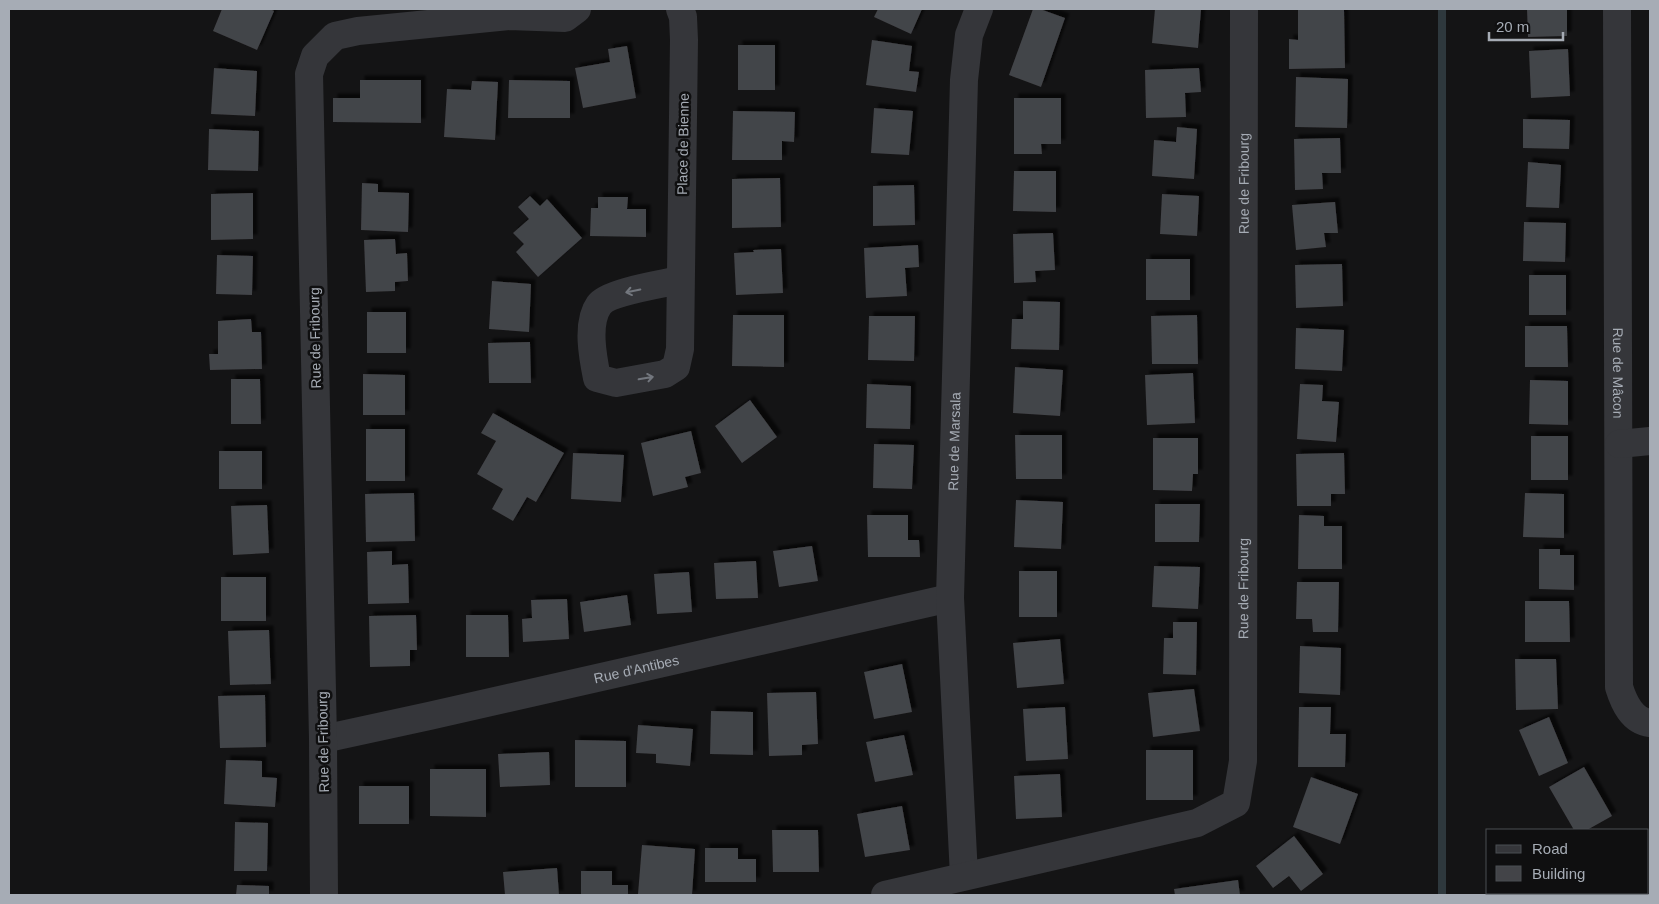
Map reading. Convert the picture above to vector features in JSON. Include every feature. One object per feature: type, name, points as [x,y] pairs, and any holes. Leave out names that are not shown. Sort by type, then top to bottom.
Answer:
[{"type":"street","name":"Rue de Fribourg","points":[[324,895],[323,739],[309,74],[315,56],[335,36],[358,31],[509,16],[565,18],[577,9]]},
{"type":"street","name":"Place de Bienne","points":[[680,9],[683,17],[684,40],[680,280]]},
{"type":"street","name":"Rue de Marsala","points":[[964,876],[950,598],[964,80],[969,35],[979,9]]},
{"type":"street","name":"Rue de Fribourg","points":[[885,895],[1197,823],[1236,803],[1243,761],[1244,9]]},
{"type":"street","name":"Rue de Mâcon","points":[[1617,9],[1619,687],[1623,702],[1633,715],[1650,723]]},
{"type":"street","points":[[1619,444],[1650,441]]},
{"type":"street","name":"Rue d'Antibes","points":[[323,739],[950,598]]},
{"type":"building","points":[[222,9],[270,9],[274,11],[257,50],[213,31]]},
{"type":"building","points":[[878,9],[922,9],[911,34],[874,17]]},
{"type":"building","points":[[1033,9],[1040,9],[1065,18],[1041,87],[1009,75]]},
{"type":"building","points":[[1155,9],[1201,9],[1198,48],[1152,43]]},
{"type":"building","points":[[1298,9],[1344,9],[1345,68],[1289,69],[1289,39],[1298,40]]},
{"type":"building","points":[[1527,9],[1567,9],[1567,36],[1528,37]]},
{"type":"building","points":[[872,40],[912,46],[909,71],[919,72],[916,92],[866,85]]},
{"type":"building","points":[[738,45],[775,45],[775,90],[738,90]]},
{"type":"building","points":[[627,46],[636,98],[583,108],[575,68],[610,62],[608,49]]},
{"type":"building","points":[[1568,49],[1570,96],[1531,98],[1529,51]]},
{"type":"building","points":[[214,68],[257,71],[255,116],[211,114]]},
{"type":"building","points":[[1199,68],[1201,92],[1185,93],[1186,117],[1146,118],[1145,70]]},
{"type":"building","points":[[1296,77],[1348,79],[1347,128],[1295,127]]},
{"type":"building","points":[[360,80],[421,80],[421,123],[333,122],[333,98],[360,98]]},
{"type":"building","points":[[509,80],[570,81],[570,118],[508,118]]},
{"type":"building","points":[[472,81],[498,82],[495,140],[444,137],[447,89],[471,90]]},
{"type":"building","points":[[1014,98],[1061,98],[1061,144],[1041,144],[1042,154],[1014,154]]},
{"type":"building","points":[[874,108],[913,111],[909,155],[871,153]]},
{"type":"building","points":[[733,111],[795,112],[794,142],[782,141],[782,160],[732,160]]},
{"type":"building","points":[[1523,119],[1570,120],[1569,149],[1523,148]]},
{"type":"building","points":[[1177,127],[1197,129],[1194,179],[1152,176],[1154,140],[1176,142]]},
{"type":"building","points":[[209,129],[259,131],[258,171],[208,170]]},
{"type":"building","points":[[1340,138],[1341,173],[1322,173],[1323,189],[1295,190],[1294,139]]},
{"type":"building","points":[[1528,162],[1561,165],[1559,208],[1526,207]]},
{"type":"building","points":[[1014,171],[1056,171],[1056,212],[1013,211]]},
{"type":"building","points":[[780,178],[781,227],[732,228],[732,179]]},
{"type":"building","points":[[362,183],[378,184],[378,192],[409,193],[408,232],[361,230]]},
{"type":"building","points":[[914,185],[915,225],[873,226],[873,186]]},
{"type":"building","points":[[253,193],[253,239],[211,240],[211,194]]},
{"type":"building","points":[[1162,194],[1199,196],[1197,236],[1160,234]]},
{"type":"building","points":[[530,196],[540,206],[547,199],[582,238],[538,277],[516,252],[524,244],[513,233],[529,219],[518,207]]},
{"type":"building","points":[[598,197],[628,197],[627,209],[646,209],[646,237],[590,236],[591,208],[598,208]]},
{"type":"building","points":[[1335,202],[1338,233],[1324,233],[1326,247],[1296,250],[1292,205]]},
{"type":"building","points":[[1524,222],[1566,223],[1565,262],[1523,261]]},
{"type":"building","points":[[1053,233],[1055,270],[1035,271],[1036,282],[1014,283],[1013,234]]},
{"type":"building","points":[[395,239],[396,254],[407,253],[408,281],[395,282],[395,291],[366,292],[364,240]]},
{"type":"building","points":[[918,245],[919,267],[905,268],[907,296],[866,298],[864,248]]},
{"type":"building","points":[[781,249],[783,293],[736,295],[734,253]]},
{"type":"building","points":[[217,255],[253,256],[252,295],[216,294]]},
{"type":"building","points":[[1146,259],[1190,259],[1190,300],[1146,300]]},
{"type":"building","points":[[1342,264],[1343,306],[1296,308],[1295,265]]},
{"type":"building","points":[[1529,275],[1566,275],[1566,315],[1529,315]]},
{"type":"building","points":[[492,281],[531,284],[529,332],[489,329]]},
{"type":"building","points":[[1023,301],[1060,302],[1059,350],[1011,349],[1012,319],[1023,319]]},
{"type":"building","points":[[367,312],[406,312],[406,353],[367,353]]},
{"type":"building","points":[[733,315],[784,315],[784,367],[732,366]]},
{"type":"building","points":[[1197,315],[1198,364],[1152,364],[1151,316]]},
{"type":"building","points":[[869,316],[915,316],[914,361],[868,360]]},
{"type":"building","points":[[251,319],[252,332],[261,332],[262,369],[210,370],[209,354],[218,354],[218,321]]},
{"type":"building","points":[[1525,326],[1567,326],[1568,367],[1525,367]]},
{"type":"building","points":[[1296,328],[1344,330],[1342,371],[1295,369]]},
{"type":"building","points":[[530,342],[531,383],[489,383],[488,343]]},
{"type":"building","points":[[1015,367],[1063,370],[1060,416],[1013,413]]},
{"type":"building","points":[[1193,373],[1195,423],[1147,425],[1145,375]]},
{"type":"building","points":[[363,374],[405,375],[405,415],[363,415]]},
{"type":"building","points":[[231,379],[260,379],[261,424],[231,424]]},
{"type":"building","points":[[1530,380],[1568,381],[1568,425],[1529,424]]},
{"type":"building","points":[[867,384],[911,386],[910,429],[866,428]]},
{"type":"building","points":[[1300,384],[1323,385],[1322,401],[1339,402],[1336,442],[1297,439]]},
{"type":"building","points":[[750,400],[777,437],[742,463],[715,426]]},
{"type":"building","points":[[493,413],[564,453],[536,502],[527,497],[513,521],[492,509],[503,489],[477,474],[496,441],[481,433]]},
{"type":"building","points":[[366,429],[405,429],[405,481],[366,481]]},
{"type":"building","points":[[691,431],[701,473],[685,477],[688,487],[653,496],[641,443]]},
{"type":"building","points":[[1015,435],[1062,435],[1062,479],[1016,479]]},
{"type":"building","points":[[1531,436],[1568,436],[1568,480],[1531,480]]},
{"type":"building","points":[[1153,438],[1198,438],[1198,474],[1193,474],[1192,491],[1153,490]]},
{"type":"building","points":[[874,444],[914,445],[912,489],[873,488]]},
{"type":"building","points":[[219,451],[262,451],[262,489],[219,489]]},
{"type":"building","points":[[573,453],[624,455],[621,502],[571,499]]},
{"type":"building","points":[[1344,453],[1345,494],[1331,494],[1331,506],[1297,506],[1296,454]]},
{"type":"building","points":[[414,493],[415,541],[366,542],[365,494]]},
{"type":"building","points":[[1525,493],[1564,494],[1564,538],[1523,537]]},
{"type":"building","points":[[1016,500],[1063,502],[1061,549],[1014,547]]},
{"type":"building","points":[[1155,504],[1200,504],[1199,542],[1155,542]]},
{"type":"building","points":[[267,505],[269,553],[233,555],[231,506]]},
{"type":"building","points":[[867,515],[908,515],[908,540],[919,540],[920,557],[868,557]]},
{"type":"building","points":[[1299,515],[1324,516],[1324,526],[1342,526],[1342,569],[1298,569]]},
{"type":"building","points":[[812,546],[818,581],[779,587],[773,551]]},
{"type":"building","points":[[1539,549],[1560,549],[1560,555],[1574,555],[1574,590],[1539,589]]},
{"type":"building","points":[[392,551],[392,565],[408,564],[409,603],[368,604],[367,552]]},
{"type":"building","points":[[756,561],[758,598],[716,599],[714,563]]},
{"type":"building","points":[[1154,566],[1200,567],[1198,609],[1152,607]]},
{"type":"building","points":[[1019,571],[1057,571],[1057,617],[1019,617]]},
{"type":"building","points":[[689,572],[692,612],[657,614],[654,574]]},
{"type":"building","points":[[221,577],[266,577],[266,621],[221,621]]},
{"type":"building","points":[[1297,582],[1339,582],[1338,632],[1313,632],[1312,619],[1296,619]]},
{"type":"building","points":[[627,595],[631,625],[584,632],[580,602]]},
{"type":"building","points":[[567,599],[569,639],[523,642],[522,619],[532,618],[531,600]]},
{"type":"building","points":[[1525,601],[1569,601],[1570,642],[1525,642]]},
{"type":"building","points":[[416,615],[417,650],[410,650],[410,666],[370,667],[369,616]]},
{"type":"building","points":[[466,615],[508,615],[509,657],[466,657]]},
{"type":"building","points":[[1173,622],[1197,622],[1196,675],[1163,674],[1164,638],[1173,638]]},
{"type":"building","points":[[269,630],[271,684],[230,685],[228,631]]},
{"type":"building","points":[[1060,639],[1064,684],[1017,688],[1013,643]]},
{"type":"building","points":[[1300,646],[1341,648],[1340,695],[1299,693]]},
{"type":"building","points":[[1515,659],[1556,659],[1558,709],[1516,710]]},
{"type":"building","points":[[902,664],[912,712],[874,719],[864,672]]},
{"type":"building","points":[[1194,689],[1200,731],[1153,737],[1148,693]]},
{"type":"building","points":[[816,692],[818,744],[802,745],[802,755],[769,756],[767,693]]},
{"type":"building","points":[[265,695],[266,747],[220,748],[218,696]]},
{"type":"building","points":[[1065,707],[1068,759],[1026,761],[1023,709]]},
{"type":"building","points":[[1299,707],[1331,707],[1330,734],[1346,734],[1345,767],[1298,767]]},
{"type":"building","points":[[711,711],[753,712],[753,755],[710,754]]},
{"type":"building","points":[[1549,717],[1568,763],[1539,776],[1519,730]]},
{"type":"building","points":[[638,725],[693,729],[690,766],[656,763],[656,754],[636,753]]},
{"type":"building","points":[[904,735],[913,775],[875,782],[866,742]]},
{"type":"building","points":[[575,740],[626,741],[626,787],[575,787]]},
{"type":"building","points":[[1146,750],[1193,750],[1193,800],[1146,800]]},
{"type":"building","points":[[549,752],[550,785],[500,787],[498,754]]},
{"type":"building","points":[[226,760],[262,761],[262,777],[277,778],[275,807],[224,804]]},
{"type":"building","points":[[1584,767],[1612,816],[1589,829],[1573,829],[1549,787]]},
{"type":"building","points":[[430,769],[486,769],[486,817],[430,816]]},
{"type":"building","points":[[1060,774],[1062,817],[1016,819],[1014,776]]},
{"type":"building","points":[[1311,777],[1358,794],[1340,844],[1293,827]]},
{"type":"building","points":[[359,786],[409,786],[409,824],[359,824]]},
{"type":"building","points":[[902,806],[910,850],[865,857],[857,814]]},
{"type":"building","points":[[235,822],[268,823],[267,871],[234,871]]},
{"type":"building","points":[[772,830],[818,830],[819,872],[773,872]]},
{"type":"building","points":[[1294,836],[1323,874],[1301,891],[1289,876],[1273,888],[1256,866]]},
{"type":"building","points":[[642,845],[695,849],[692,895],[638,894]]},
{"type":"building","points":[[705,848],[738,848],[738,859],[756,859],[756,882],[705,882]]},
{"type":"building","points":[[557,868],[559,895],[505,895],[503,872]]},
{"type":"building","points":[[581,871],[612,871],[612,885],[628,885],[628,895],[581,895]]},
{"type":"building","points":[[1238,880],[1240,895],[1175,895],[1174,889]]},
{"type":"building","points":[[237,885],[269,886],[269,895],[236,895]]},
{"type":"waterway","points":[[1442,9],[1442,895]]}]
